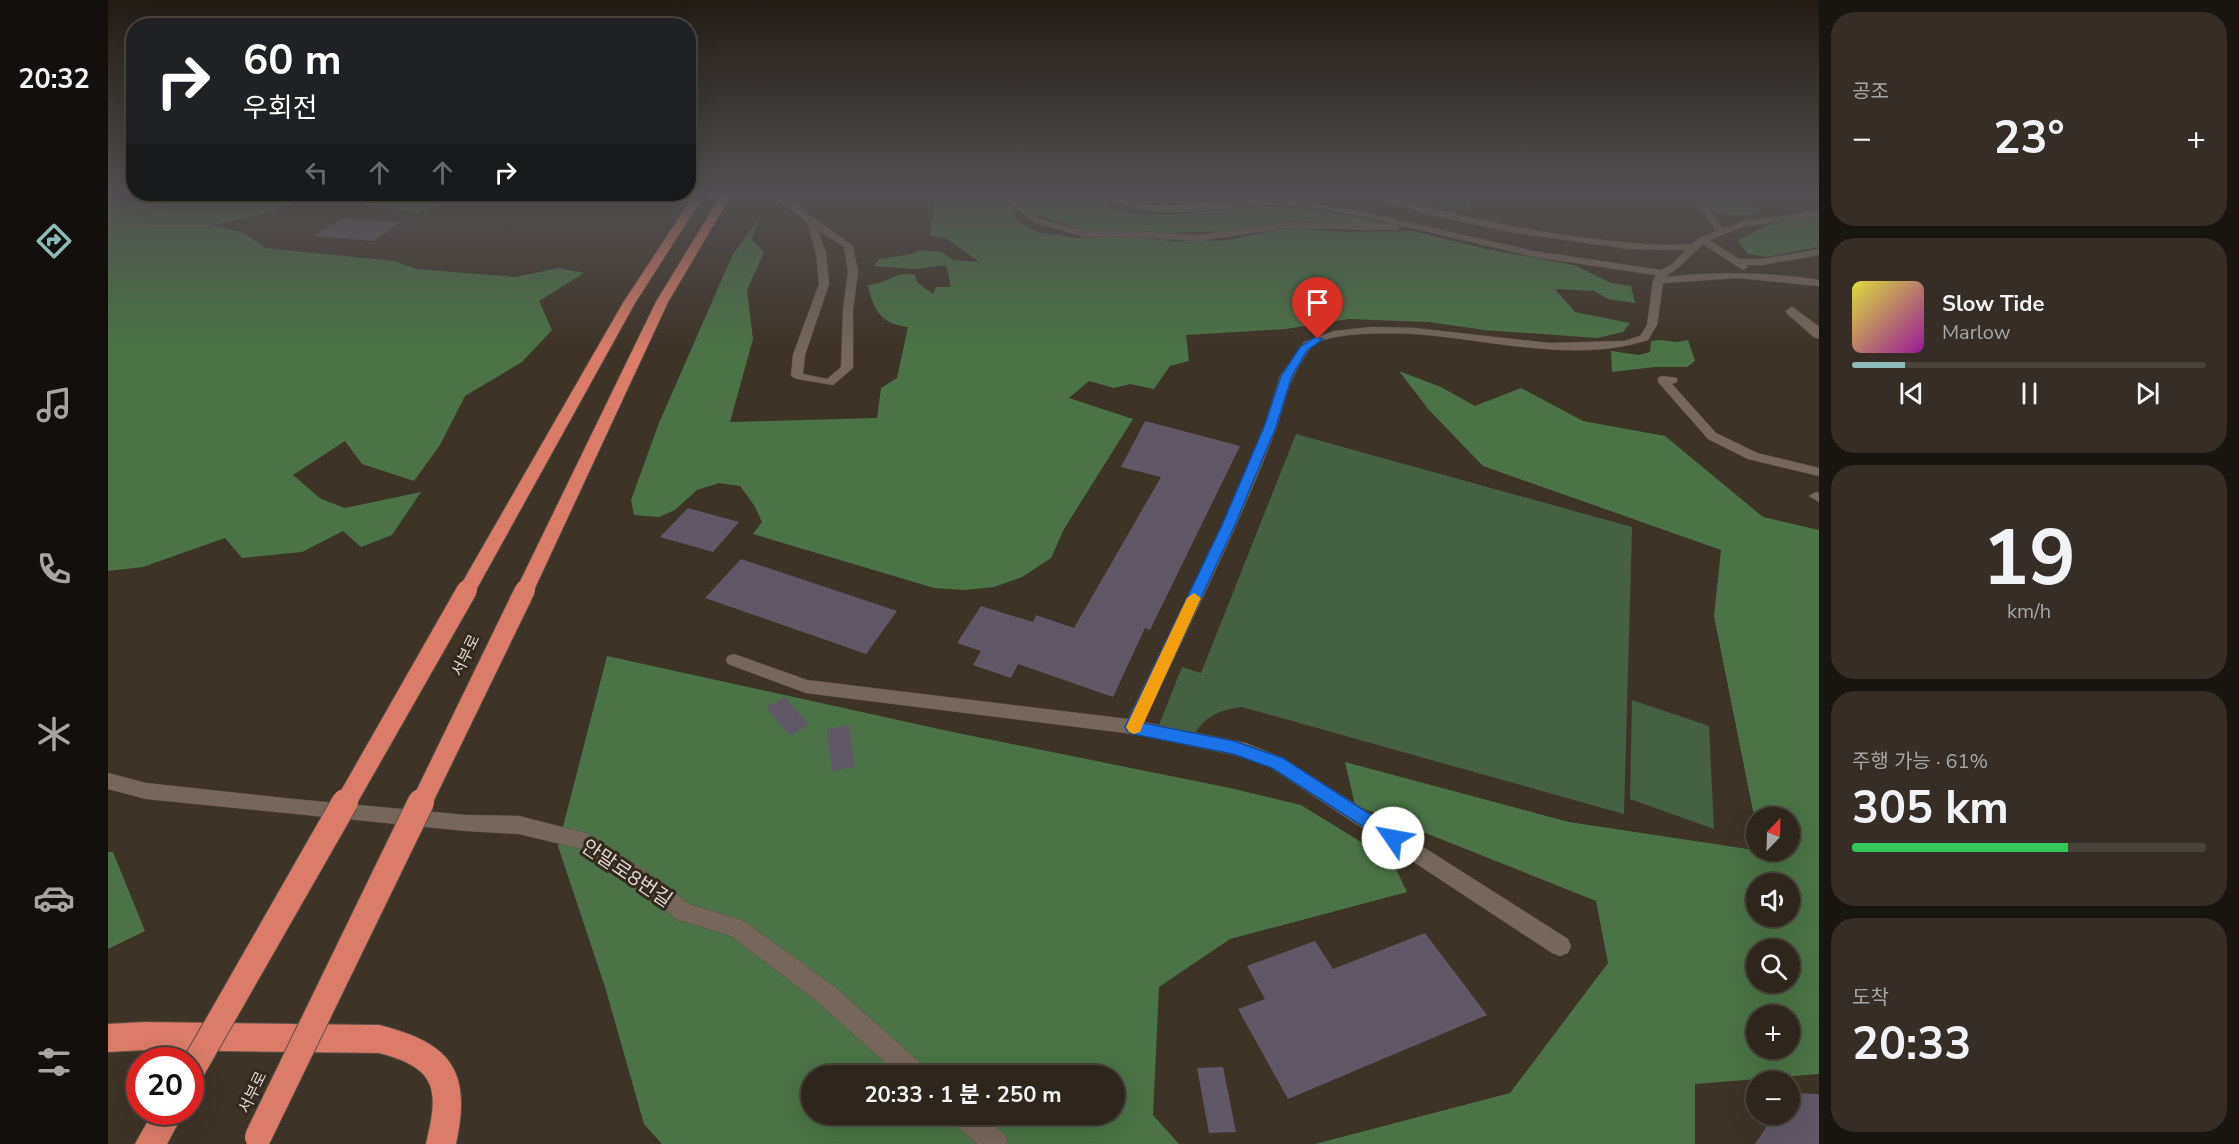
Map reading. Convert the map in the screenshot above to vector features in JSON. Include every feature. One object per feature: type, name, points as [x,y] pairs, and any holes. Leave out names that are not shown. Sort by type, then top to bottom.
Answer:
[{"type":"highway","name":"서부로","points":[[204,1049],[629,303],[666,245]]},
{"type":"highway","name":"서부로","points":[[257,1141],[525,590],[652,322],[697,245]]},
{"type":"highway","points":[[108,1038],[145,1036],[379,1039],[404,1044],[424,1054],[441,1072],[447,1097],[446,1124],[441,1144]]},
{"type":"highway","points":[[152,1141],[161,1125]]},
{"type":"street","points":[[1792,311],[1819,334]]},
{"type":"lane","points":[[819,245],[824,284],[799,355],[797,376],[830,383],[848,368],[848,310],[853,272],[847,245]]},
{"type":"lane","points":[[1497,245],[1660,277],[1752,275],[1819,283]]},
{"type":"lane","points":[[1621,245],[1651,249],[1685,245]]},
{"type":"lane","points":[[1133,727],[1229,525],[1270,427],[1286,376],[1308,344],[1334,334],[1371,330],[1415,332],[1549,346],[1624,344],[1644,338],[1652,326],[1660,277],[1697,245]]},
{"type":"lane","points":[[1701,245],[1737,262],[1752,275]]},
{"type":"lane","points":[[1737,262],[1762,262],[1819,252]]},
{"type":"lane","points":[[1673,380],[1662,380],[1712,436],[1753,456],[1819,472]]},
{"type":"lane","points":[[734,660],[806,686],[1133,727],[1246,750],[1277,763],[1560,946]]},
{"type":"lane","name":"안말로8번길","points":[[108,782],[146,791],[283,806],[466,823],[519,825],[586,842],[658,891],[683,912],[737,928],[826,995],[906,1065]]},
{"type":"lane","points":[[974,1125],[996,1144]]},
{"type":"green space","points":[[108,245],[262,245],[266,248],[394,261],[417,269],[515,277],[559,268],[584,273],[539,301],[552,330],[522,362],[465,396],[440,445],[414,481],[362,464],[345,441],[293,475],[321,499],[345,508],[421,492],[392,535],[361,547],[343,531],[302,552],[242,558],[225,538],[143,567],[108,571]]},
{"type":"green space","points":[[740,245],[757,245],[764,252],[747,290],[753,339],[730,422],[877,418],[881,388],[897,378],[908,327],[891,323],[880,314],[873,302],[868,285],[909,274],[915,275],[917,282],[933,294],[936,287],[951,287],[946,265],[914,269],[874,266],[879,259],[911,254],[919,250],[941,252],[954,260],[979,262],[956,245],[1471,245],[1574,265],[1611,283],[1631,286],[1635,303],[1608,299],[1594,291],[1555,289],[1575,312],[1630,323],[1623,332],[1597,338],[1484,330],[1429,322],[1349,319],[1286,329],[1186,335],[1189,361],[1170,366],[1154,389],[1130,384],[1114,388],[1089,381],[1069,398],[1133,419],[1064,529],[1051,558],[1022,577],[994,587],[964,590],[934,588],[753,534],[762,522],[754,505],[740,486],[719,483],[697,490],[675,510],[659,517],[634,515],[631,500],[659,423],[732,256]]},
{"type":"green space","points":[[1741,245],[1819,245],[1766,257],[1748,254]]},
{"type":"green space","points":[[1688,340],[1695,361],[1687,367],[1655,367],[1612,372],[1611,351],[1639,355],[1650,352],[1651,341],[1678,342]]},
{"type":"green space","points":[[1399,371],[1441,387],[1475,406],[1521,388],[1583,421],[1665,436],[1763,517],[1819,530],[1819,1074],[1800,1076],[1800,1071],[1746,1071],[1746,1080],[1695,1084],[1695,1144],[1315,1144],[1510,1093],[1608,963],[1596,901],[1355,805],[1345,762],[1569,822],[1746,849],[1746,861],[1800,861],[1800,807],[1752,807],[1714,616],[1721,550],[1483,466],[1428,409]]},
{"type":"green space","points":[[1296,434],[1632,527],[1624,814],[1242,707],[1213,715],[1202,723],[1193,736],[1159,725],[1182,667],[1201,673]]},
{"type":"green space","points":[[607,656],[1301,805],[1392,861],[1407,892],[1230,939],[1159,987],[1153,1115],[1179,1144],[662,1144],[644,1124],[605,987],[558,846]]},
{"type":"green space","points":[[1632,700],[1709,726],[1714,829],[1630,799]]},
{"type":"green space","points":[[108,852],[113,852],[145,931],[108,949]]},
{"type":"building","points":[[1145,421],[1240,446],[1150,630],[1145,628],[1113,697],[1018,664],[1011,678],[973,665],[981,651],[957,643],[981,606],[1033,622],[1036,615],[1074,628],[1161,477],[1121,467]]},
{"type":"building","points":[[688,508],[739,522],[713,552],[660,537]]},
{"type":"building","points":[[741,559],[897,611],[866,654],[705,598]]},
{"type":"building","points":[[785,697],[809,724],[790,736],[766,708]]},
{"type":"building","points":[[849,725],[855,767],[832,771],[827,729]]},
{"type":"building","points":[[1425,933],[1487,1015],[1288,1099],[1238,1009],[1265,999],[1247,966],[1315,941],[1333,969]]},
{"type":"building","points":[[1223,1067],[1236,1132],[1209,1133],[1197,1068]]},
{"type":"building","points":[[1800,1093],[1819,1094],[1819,1144],[1755,1144],[1768,1125],[1800,1125]]},
{"type":"slow traffic","points":[[1134,727],[1194,598]]},
{"type":"route","points":[[1318,339],[1303,349],[1286,376],[1270,427],[1229,525],[1133,727],[1246,750],[1277,763],[1393,838]]}]
